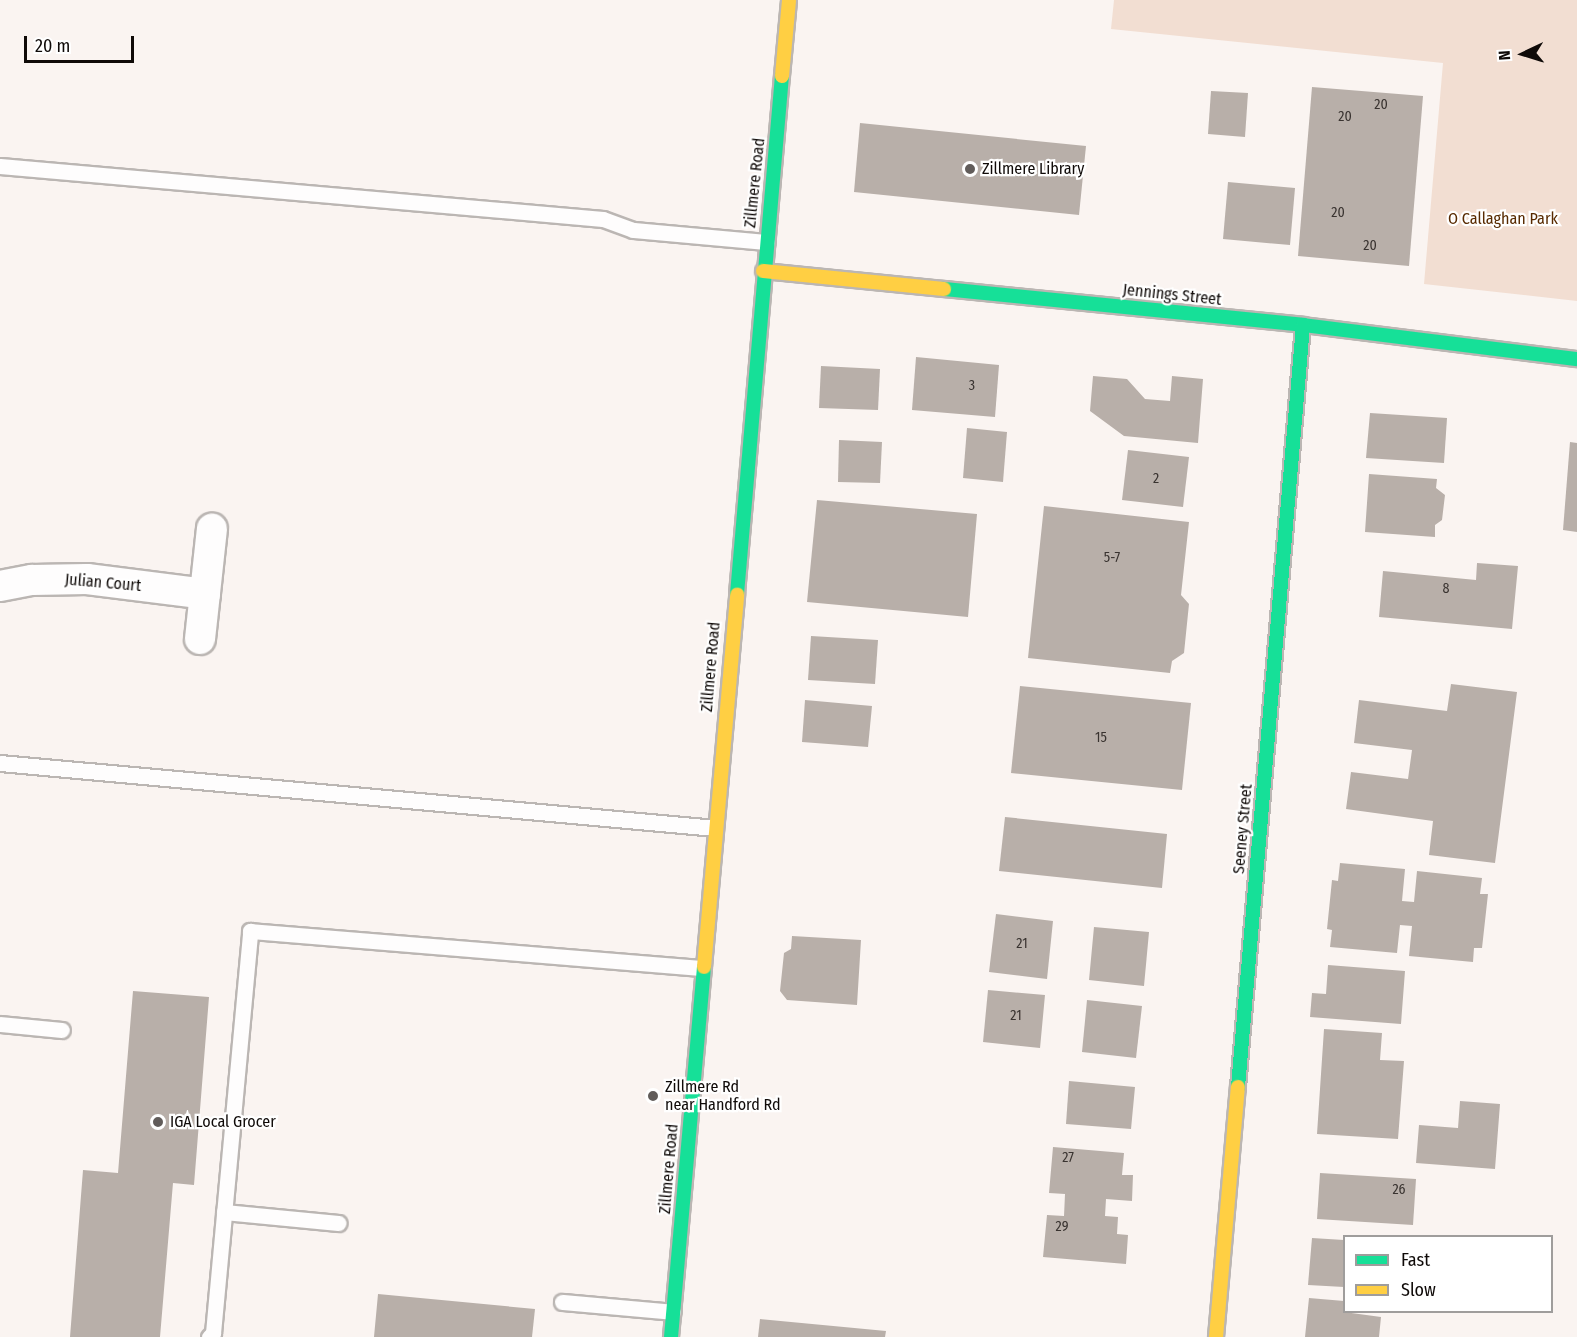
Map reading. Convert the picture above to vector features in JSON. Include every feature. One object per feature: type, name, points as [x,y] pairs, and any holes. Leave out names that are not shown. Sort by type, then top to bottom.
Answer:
[{"type":"street","name":"Zillmere Road","points":[[671,1337],[763,270],[789,0]]},
{"type":"street","name":"Jennings Street","points":[[763,270],[1303,325],[1577,359]]},
{"type":"street","name":"Seeney Street","points":[[1216,1337],[1303,325]]},
{"type":"street","points":[[200,639],[212,529]]},
{"type":"street","name":"Julian Court","points":[[0,586],[32,580],[87,579],[205,594]]},
{"type":"lane","points":[[0,166],[603,219],[633,230],[766,242]]},
{"type":"lane","points":[[0,763],[714,828]]},
{"type":"lane","points":[[209,1337],[213,1333],[250,931],[702,968]]},
{"type":"lane","points":[[0,1024],[62,1030]]},
{"type":"lane","points":[[224,1212],[338,1223]]},
{"type":"lane","points":[[562,1302],[673,1312]]},
{"type":"green space","name":"O Callaghan Park","points":[[1114,0],[1577,0],[1577,301],[1424,284],[1443,63],[1111,29]]},
{"type":"building","points":[[1312,87],[1423,96],[1409,266],[1298,256]]},
{"type":"building","points":[[1211,91],[1248,93],[1245,137],[1208,134]]},
{"type":"building","name":"Zillmere Library","points":[[860,123],[1086,146],[1079,215],[854,192]]},
{"type":"building","points":[[1228,182],[1295,188],[1290,245],[1223,239]]},
{"type":"building","points":[[916,357],[999,365],[995,417],[912,410]]},
{"type":"building","points":[[821,366],[880,369],[878,410],[819,408]]},
{"type":"building","points":[[1093,376],[1127,379],[1145,399],[1170,401],[1172,376],[1203,379],[1198,443],[1124,436],[1090,411]]},
{"type":"building","points":[[1370,413],[1447,418],[1444,463],[1366,458]]},
{"type":"building","points":[[967,428],[1007,432],[1003,482],[963,478]]},
{"type":"building","points":[[839,440],[882,442],[880,483],[838,482]]},
{"type":"building","points":[[1570,442],[1577,443],[1577,532],[1563,530]]},
{"type":"building","points":[[1128,450],[1189,457],[1183,507],[1122,500]]},
{"type":"building","points":[[1369,474],[1437,479],[1436,488],[1445,495],[1442,520],[1435,525],[1435,537],[1365,532]]},
{"type":"building","points":[[817,500],[977,514],[968,617],[807,602]]},
{"type":"building","points":[[1044,506],[1189,522],[1181,595],[1189,604],[1184,653],[1172,661],[1170,673],[1028,658]]},
{"type":"building","points":[[1477,563],[1518,566],[1512,629],[1379,617],[1383,571],[1476,580]]},
{"type":"building","points":[[811,636],[878,640],[875,684],[808,680]]},
{"type":"building","points":[[1451,684],[1517,692],[1495,863],[1429,855],[1433,821],[1346,809],[1351,772],[1408,779],[1412,750],[1354,743],[1359,700],[1447,711]]},
{"type":"building","points":[[1020,686],[1191,703],[1182,790],[1011,773]]},
{"type":"building","points":[[805,700],[872,706],[868,747],[802,742]]},
{"type":"building","points":[[1005,817],[1167,834],[1162,888],[999,871]]},
{"type":"building","points":[[1340,863],[1405,869],[1402,901],[1414,902],[1417,871],[1482,878],[1480,894],[1488,894],[1482,948],[1474,948],[1473,962],[1409,956],[1412,926],[1400,925],[1397,953],[1330,947],[1332,930],[1327,929],[1332,880],[1338,881]]},
{"type":"building","points":[[996,914],[1053,921],[1047,979],[989,972]]},
{"type":"building","points":[[1094,927],[1149,932],[1144,986],[1089,980]]},
{"type":"building","points":[[792,936],[861,940],[857,1005],[787,1000],[780,991],[784,953],[791,949]]},
{"type":"building","points":[[1328,965],[1405,971],[1401,1024],[1310,1017],[1312,993],[1326,994]]},
{"type":"building","points":[[988,990],[1045,995],[1040,1048],[983,1042]]},
{"type":"building","points":[[133,991],[209,997],[194,1185],[173,1183],[160,1337],[70,1337],[83,1170],[118,1173]]},
{"type":"building","points":[[1087,1000],[1142,1006],[1136,1058],[1082,1052]]},
{"type":"building","points":[[1324,1029],[1382,1033],[1380,1060],[1404,1061],[1398,1139],[1317,1134]]},
{"type":"building","points":[[1069,1081],[1135,1087],[1131,1129],[1066,1124]]},
{"type":"building","points":[[1460,1101],[1500,1104],[1495,1169],[1416,1163],[1419,1125],[1458,1128]]},
{"type":"building","points":[[1053,1147],[1124,1153],[1122,1175],[1133,1175],[1132,1201],[1106,1199],[1105,1216],[1118,1217],[1117,1234],[1128,1235],[1126,1264],[1043,1257],[1047,1215],[1064,1216],[1065,1194],[1049,1193]]},
{"type":"building","points":[[1320,1173],[1416,1179],[1413,1225],[1317,1219]]},
{"type":"building","points":[[1312,1238],[1343,1240],[1343,1287],[1308,1285]]},
{"type":"building","points":[[378,1294],[535,1309],[532,1337],[374,1337]]},
{"type":"building","points":[[1309,1298],[1343,1301],[1343,1313],[1381,1317],[1379,1337],[1305,1337]]},
{"type":"building","points":[[760,1319],[886,1331],[885,1337],[758,1337]]},
{"type":"traffic: fast","points":[[737,594],[782,76]]},
{"type":"traffic: fast","points":[[944,289],[1303,325],[1577,359]]},
{"type":"traffic: fast","points":[[1238,1087],[1303,325]]},
{"type":"traffic: fast","points":[[671,1337],[704,967]]},
{"type":"traffic: slow","points":[[782,76],[789,0]]},
{"type":"traffic: slow","points":[[763,271],[944,289]]},
{"type":"traffic: slow","points":[[704,967],[737,594]]},
{"type":"traffic: slow","points":[[1216,1337],[1238,1087]]},
{"type":"place","name":"Zillmere Library","points":[[970,169]]},
{"type":"place","name":"Zillmere Rd near Handford Rd","points":[[653,1096]]},
{"type":"place","name":"IGA Local Grocer","points":[[158,1122]]}]
